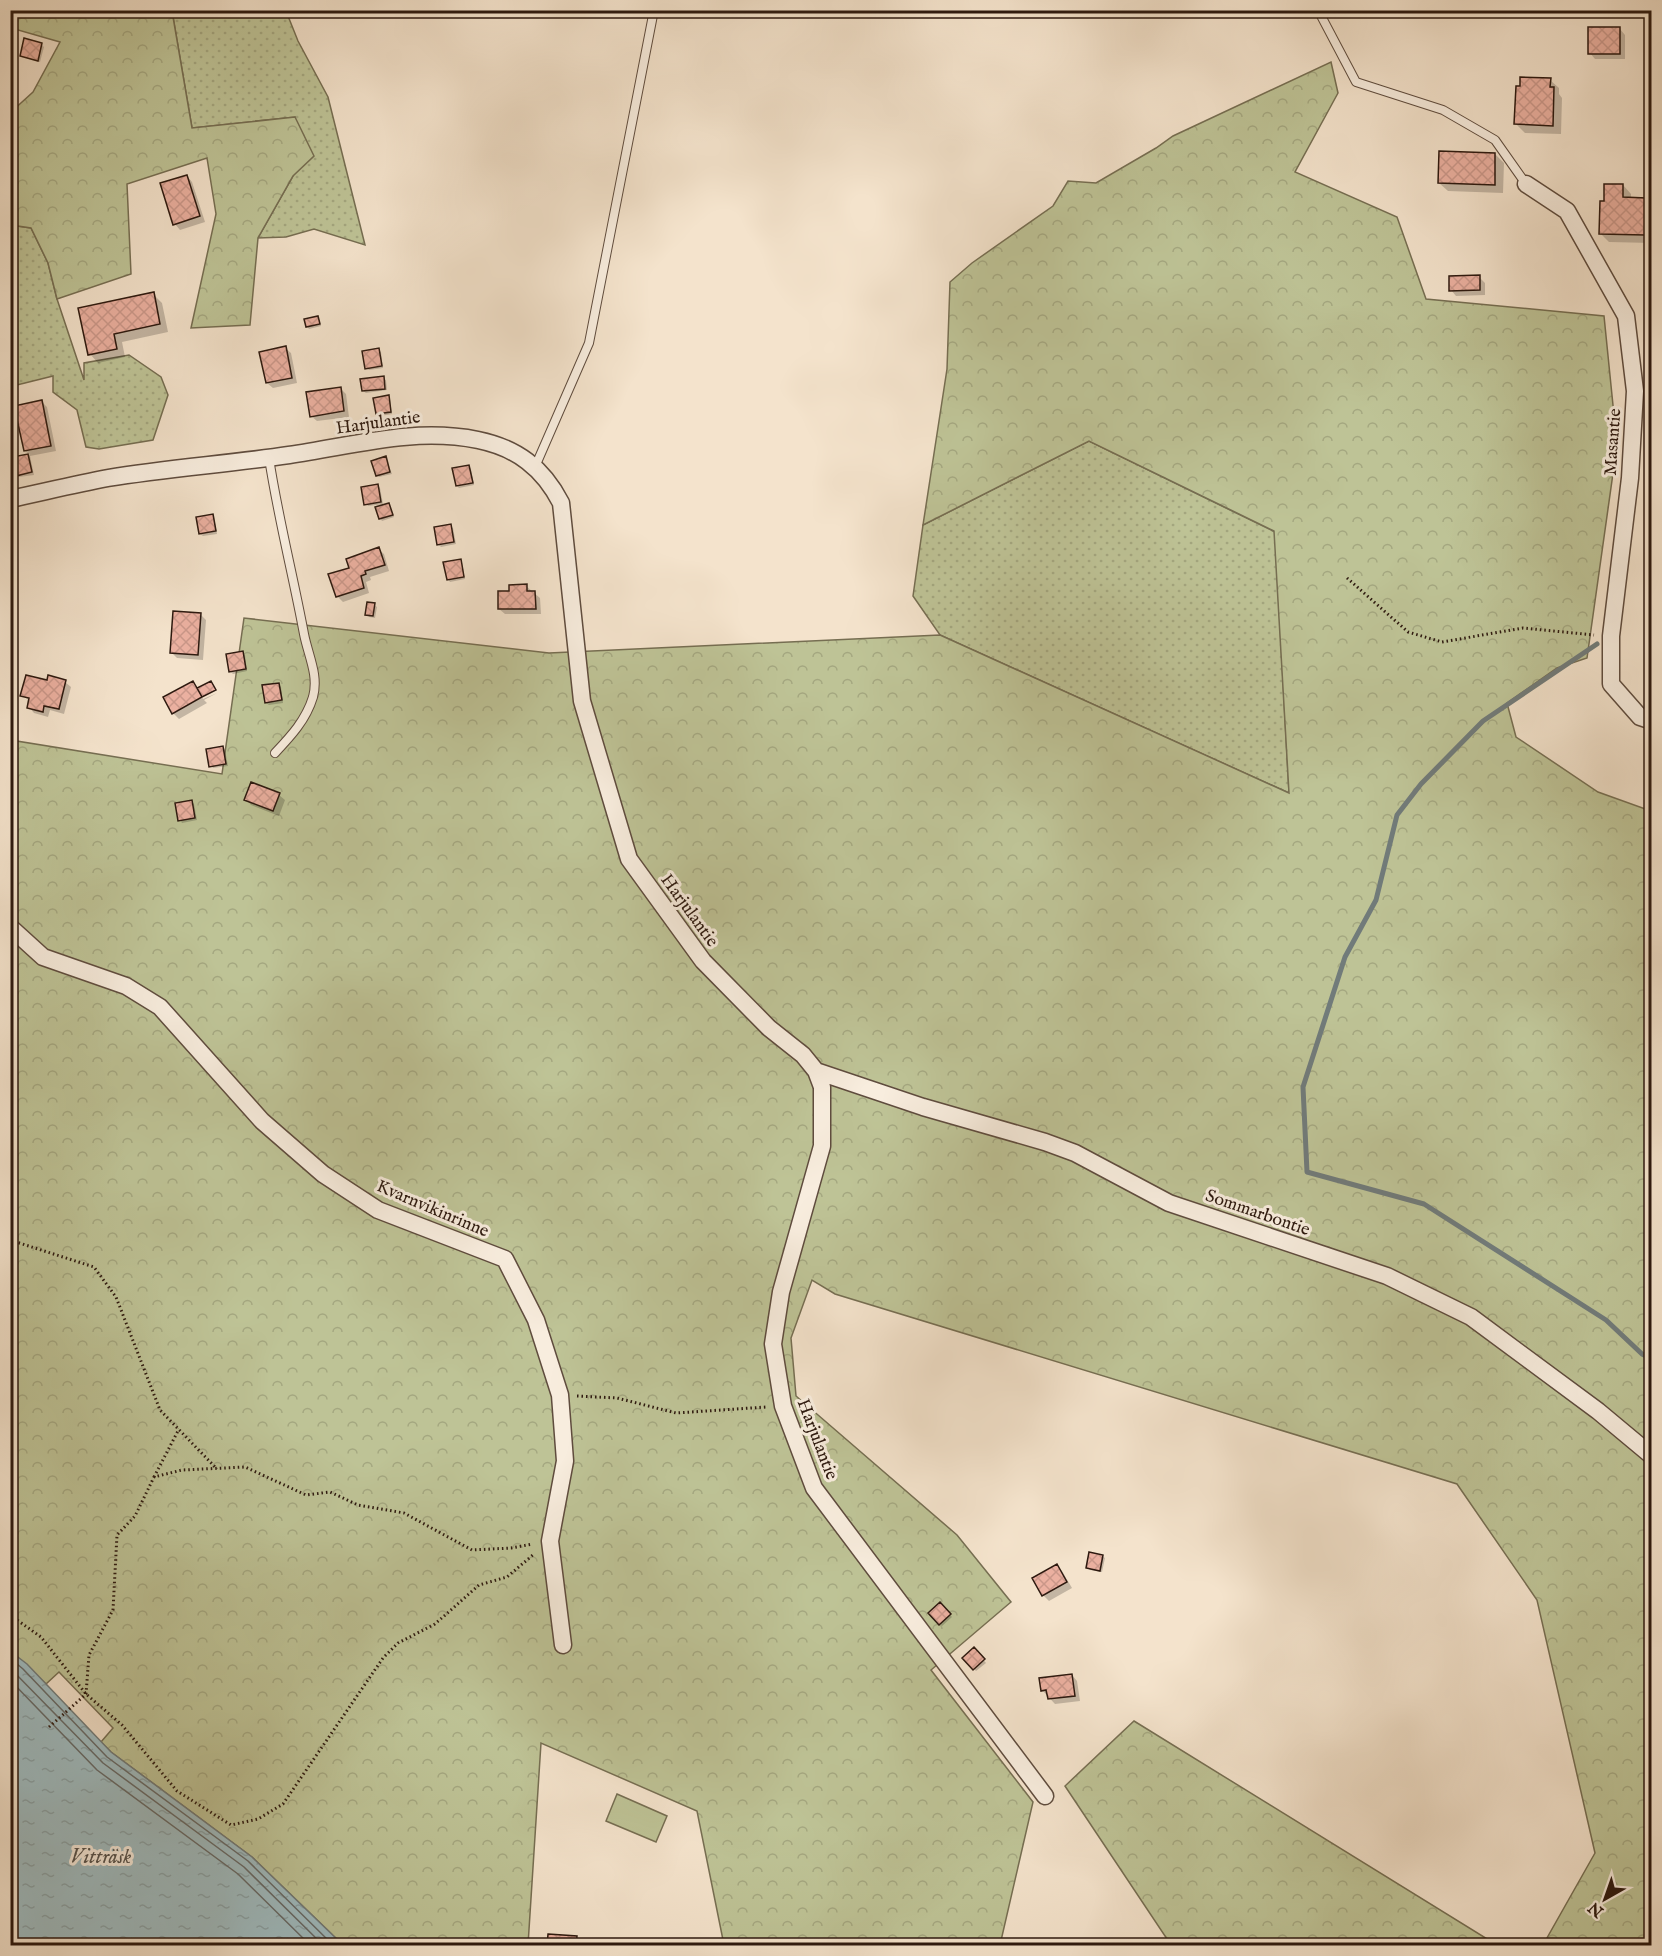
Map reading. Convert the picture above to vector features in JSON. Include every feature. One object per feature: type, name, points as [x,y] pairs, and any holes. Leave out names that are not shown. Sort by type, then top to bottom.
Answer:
[{"type":"street","name":"Masantie","points":[[1526,184],[1567,211],[1626,316],[1635,391],[1630,478],[1611,636],[1611,684],[1640,717],[1652,721]]},
{"type":"street","name":"Harjulantie","points":[[10,499],[108,478],[333,449],[391,437],[438,434],[479,440],[506,449],[535,467],[551,484],[561,503],[582,701],[629,859],[703,962],[769,1028],[803,1055],[816,1071],[822,1087],[822,1146],[781,1292],[772,1344],[783,1406],[814,1488],[1045,1796]]},
{"type":"street","name":"Kvarnvikinrinne","points":[[10,927],[43,957],[126,986],[160,1007],[262,1121],[323,1174],[378,1210],[505,1259],[536,1320],[560,1395],[565,1461],[549,1541],[563,1645]]},
{"type":"street","name":"Sommarbontie","points":[[816,1071],[923,1107],[1075,1153],[1169,1203],[1387,1276],[1418,1290],[1471,1317],[1598,1411],[1652,1456]]},
{"type":"lane","points":[[535,467],[589,344],[654,10]]},
{"type":"lane","points":[[1318,10],[1356,82],[1443,110],[1495,140],[1526,184]]},
{"type":"lane","points":[[269,458],[277,513],[315,674],[313,695],[306,713],[296,730],[275,753]]},
{"type":"path","points":[[1347,578],[1408,632],[1442,642],[1522,628],[1611,636]]},
{"type":"path","points":[[10,1240],[94,1267],[116,1297],[160,1410],[217,1469]]},
{"type":"path","points":[[560,1395],[617,1398],[676,1413],[783,1406]]},
{"type":"path","points":[[49,1727],[86,1694],[89,1655],[113,1610],[117,1535],[135,1516],[179,1429]]},
{"type":"path","points":[[154,1477],[182,1470],[245,1467],[306,1495],[330,1492],[358,1505],[404,1513],[472,1550],[511,1548],[549,1541]]},
{"type":"path","points":[[10,1615],[41,1637],[86,1694],[122,1725],[177,1791],[231,1825],[258,1819],[283,1804],[383,1658],[398,1642],[435,1624],[479,1586],[507,1577],[549,1541]]},
{"type":"green space","points":[[11,11],[172,11],[192,128],[295,117],[314,156],[293,176],[258,238],[250,325],[191,328],[216,214],[207,158],[127,184],[131,274],[57,299],[48,263],[31,228],[11,225],[11,112],[33,92],[60,42],[11,28]]},
{"type":"green space","points":[[172,11],[286,11],[298,41],[328,97],[365,245],[314,229],[286,237],[258,238],[293,176],[295,117],[192,128]]},
{"type":"green space","points":[[1331,62],[1338,93],[1295,172],[1397,217],[1426,299],[1604,316],[1617,445],[1587,658],[1557,668],[1507,703],[1516,737],[1598,792],[1651,811],[1651,1945],[1543,1945],[1595,1853],[1537,1600],[1457,1484],[835,1294],[812,1280],[791,1338],[796,1396],[957,1535],[1011,1602],[931,1670],[1033,1802],[1000,1945],[724,1945],[697,1811],[541,1743],[528,1945],[343,1945],[252,1857],[111,1752],[101,1742],[113,1728],[59,1672],[46,1684],[11,1651],[10,740],[222,774],[244,618],[549,653],[940,635],[1289,793],[1274,531],[1089,441],[923,525],[947,369],[950,282],[972,263],[1053,206],[1068,181],[1096,183],[1173,136]]},
{"type":"green space","points":[[10,225],[31,228],[48,263],[57,299],[84,380],[84,363],[129,355],[161,377],[168,395],[153,440],[99,449],[86,447],[77,410],[53,392],[53,376],[17,385],[11,383]]},
{"type":"green space","points":[[1089,441],[1275,532],[1289,793],[940,635],[913,596],[923,525]]},
{"type":"green space","points":[[1134,1721],[1497,1945],[1171,1945],[1065,1786]]},
{"type":"green space","points":[[617,1794],[667,1816],[656,1842],[606,1821]]},
{"type":"water","name":"Vitträsk","points":[[10,1651],[27,1664],[111,1752],[252,1857],[343,1945],[11,1945]]},
{"type":"building","points":[[1588,27],[1620,27],[1620,54],[1588,54]]},
{"type":"building","points":[[24,38],[42,43],[38,61],[20,56]]},
{"type":"building","points":[[1520,77],[1551,78],[1550,87],[1554,87],[1553,126],[1514,124],[1516,86],[1520,86]]},
{"type":"building","points":[[1439,151],[1495,153],[1495,185],[1438,183]]},
{"type":"building","points":[[187,175],[200,216],[173,225],[160,183]]},
{"type":"building","points":[[1604,184],[1623,184],[1623,197],[1646,198],[1645,235],[1599,234],[1600,201],[1604,201]]},
{"type":"building","points":[[1480,275],[1480,290],[1449,291],[1449,276]]},
{"type":"building","points":[[154,292],[160,324],[114,334],[117,349],[88,355],[78,308]]},
{"type":"building","points":[[318,316],[320,324],[306,327],[304,319]]},
{"type":"building","points":[[286,346],[292,378],[266,383],[259,352]]},
{"type":"building","points":[[379,348],[382,366],[365,369],[362,351]]},
{"type":"building","points":[[384,376],[385,389],[362,391],[360,379]]},
{"type":"building","points":[[341,387],[344,411],[310,417],[306,392]]},
{"type":"building","points":[[389,395],[391,412],[376,414],[373,398]]},
{"type":"building","points":[[42,400],[51,446],[24,451],[14,406]]},
{"type":"building","points":[[28,454],[32,472],[16,476],[12,457]]},
{"type":"building","points":[[386,456],[390,472],[376,476],[371,461]]},
{"type":"building","points":[[469,465],[473,483],[456,486],[452,468]]},
{"type":"building","points":[[378,484],[381,502],[364,505],[361,487]]},
{"type":"building","points":[[389,503],[393,515],[379,519],[375,507]]},
{"type":"building","points":[[213,514],[216,531],[199,534],[196,517]]},
{"type":"building","points":[[451,524],[454,542],[437,545],[434,527]]},
{"type":"building","points":[[379,547],[385,565],[365,571],[366,574],[361,576],[364,588],[336,597],[328,574],[349,568],[346,559]]},
{"type":"building","points":[[461,559],[464,577],[447,580],[443,562]]},
{"type":"building","points":[[527,584],[527,591],[535,591],[536,609],[498,609],[498,591],[509,591],[509,585]]},
{"type":"building","points":[[367,602],[375,603],[373,616],[365,615]]},
{"type":"building","points":[[173,611],[201,613],[198,655],[170,653]]},
{"type":"building","points":[[243,651],[246,669],[229,672],[226,654]]},
{"type":"building","points":[[26,675],[47,680],[48,675],[66,680],[59,709],[44,706],[43,712],[27,708],[29,698],[20,696]]},
{"type":"building","points":[[193,681],[202,697],[172,714],[163,697]]},
{"type":"building","points":[[211,681],[216,690],[202,697],[197,688]]},
{"type":"building","points":[[279,683],[282,700],[265,703],[262,685]]},
{"type":"building","points":[[223,746],[226,764],[209,767],[206,749]]},
{"type":"building","points":[[251,782],[280,793],[273,811],[244,800]]},
{"type":"building","points":[[192,800],[195,818],[178,821],[175,803]]},
{"type":"building","points":[[1089,1552],[1103,1555],[1100,1571],[1086,1568]]},
{"type":"building","points":[[1057,1564],[1067,1582],[1042,1596],[1032,1578]]},
{"type":"building","points":[[940,1602],[951,1614],[939,1625],[928,1613]]},
{"type":"building","points":[[974,1647],[985,1659],[973,1670],[962,1658]]},
{"type":"building","points":[[1072,1674],[1075,1696],[1048,1699],[1046,1690],[1041,1691],[1039,1678]]},
{"type":"building","points":[[548,1934],[577,1936],[576,1946],[547,1946]]},
{"type":"waterway","points":[[1597,644],[1483,721],[1421,784],[1397,815],[1376,900],[1345,957],[1303,1087],[1307,1172],[1424,1204],[1606,1320],[1642,1354],[1652,1359]]}]
